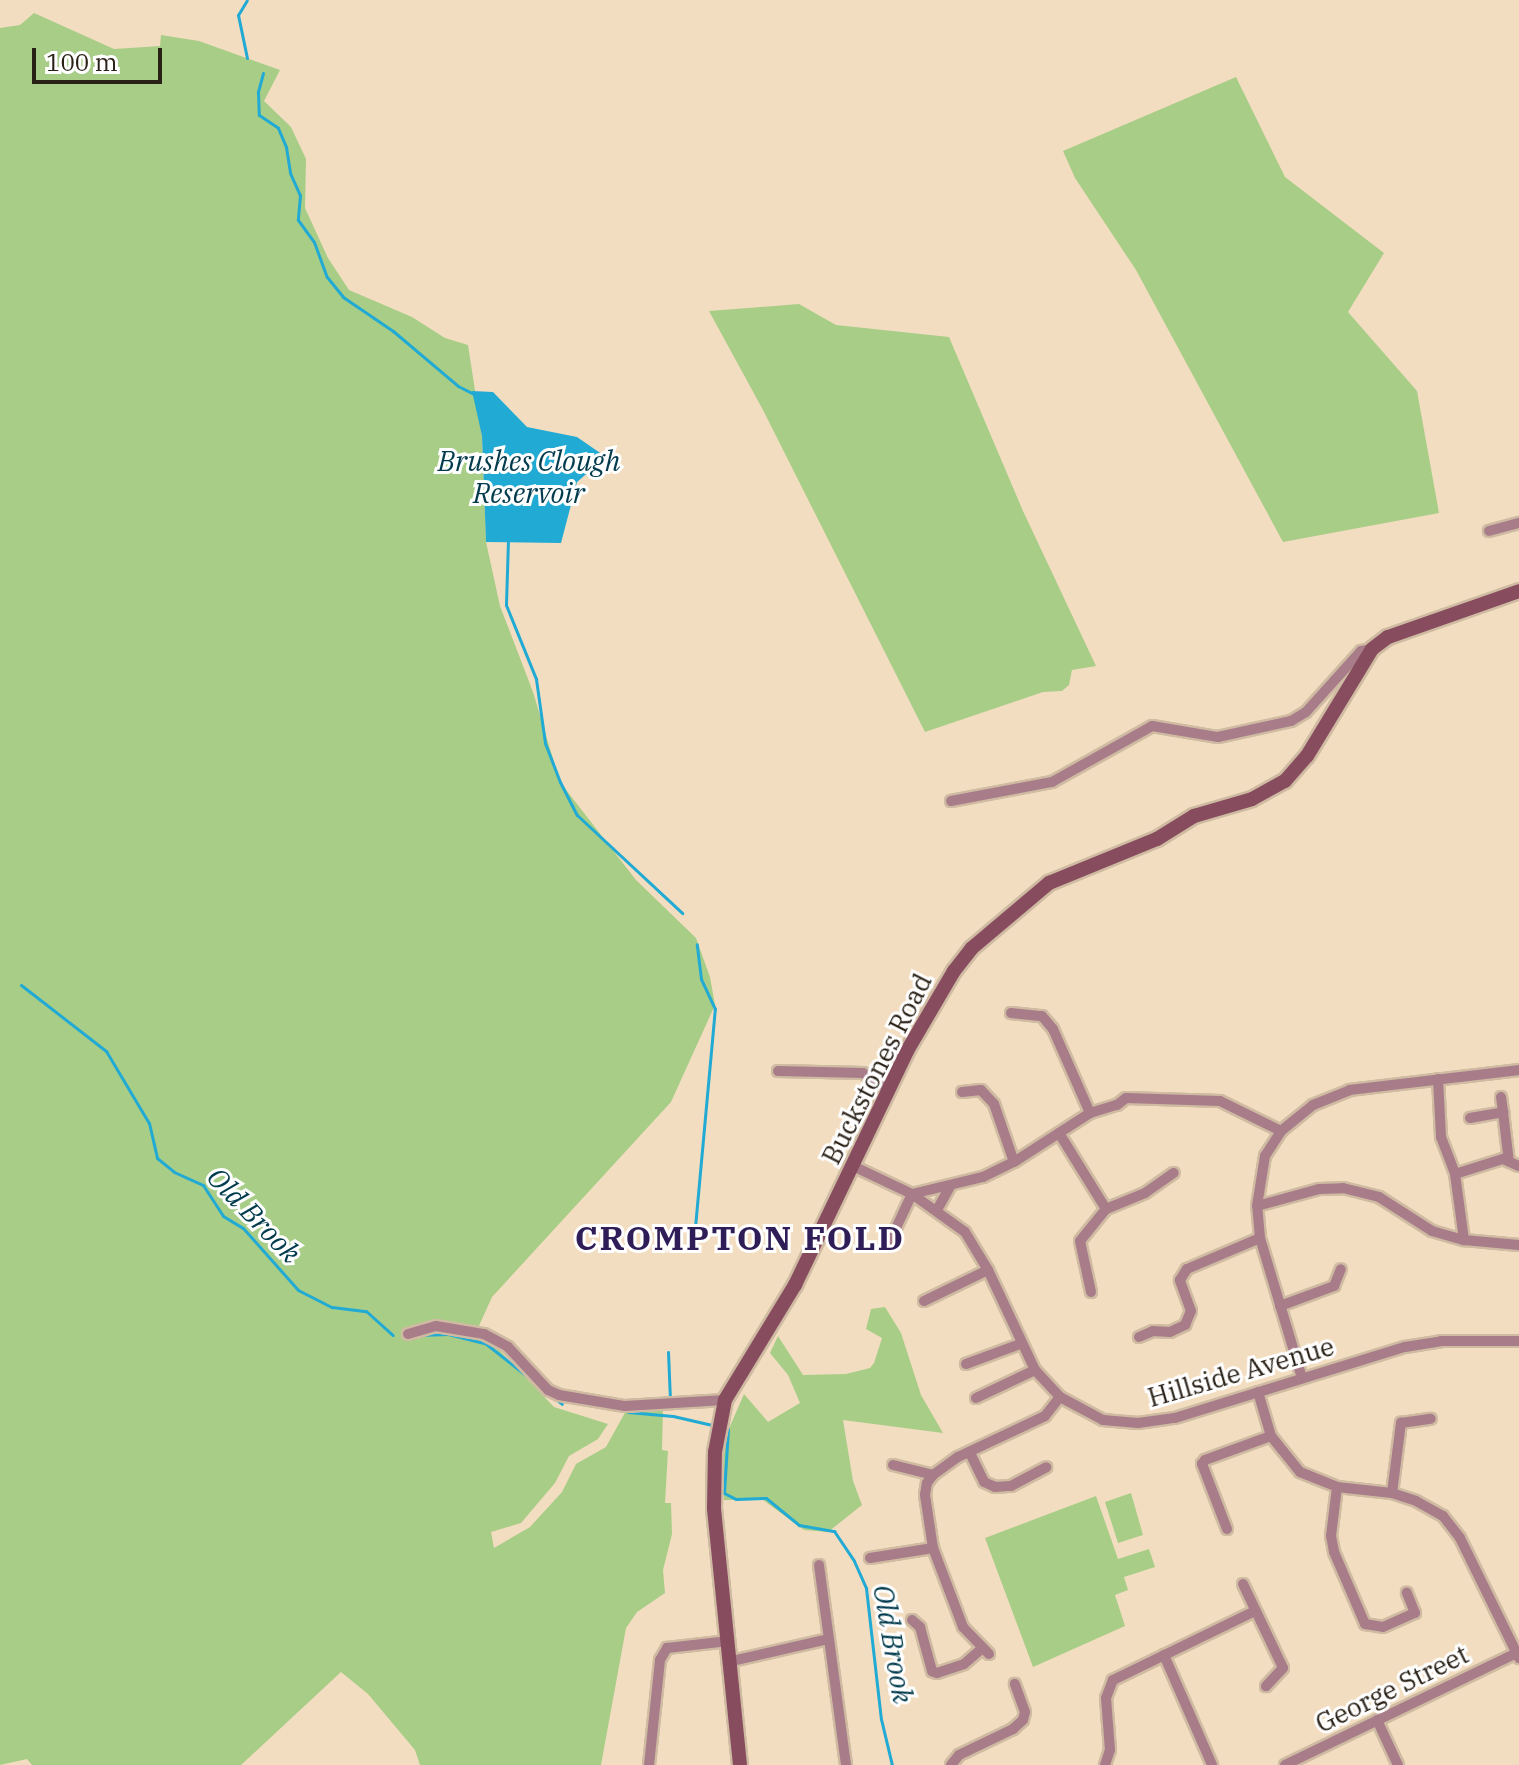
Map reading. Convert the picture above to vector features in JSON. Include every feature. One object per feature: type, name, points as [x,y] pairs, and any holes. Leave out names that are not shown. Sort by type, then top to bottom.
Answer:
[{"type":"main road","name":"Buckstones Road","points":[[740,1765],[732,1661],[714,1508],[715,1452],[725,1400],[791,1294],[935,1001],[972,948],[1049,883],[1157,839],[1194,816],[1252,799],[1285,781],[1307,756],[1372,649],[1407,628],[1519,591]]},
{"type":"street","points":[[1489,531],[1519,523]]},
{"type":"street","points":[[951,801],[1052,782],[1152,726],[1218,737],[1291,721],[1306,712],[1361,651],[1372,649]]},
{"type":"street","points":[[1011,1013],[1042,1016],[1053,1029],[1090,1113]]},
{"type":"street","points":[[1302,1378],[1260,1238],[1257,1206],[1265,1156],[1281,1131],[1313,1105],[1350,1090],[1519,1070]]},
{"type":"street","points":[[778,1071],[863,1073],[890,1090]]},
{"type":"street","points":[[1438,1079],[1441,1137],[1455,1174],[1464,1240]]},
{"type":"street","points":[[962,1092],[981,1090],[994,1104],[1014,1162]]},
{"type":"street","points":[[1501,1097],[1514,1164]]},
{"type":"street","points":[[889,1243],[912,1194],[950,1187],[1014,1162],[1090,1113],[1117,1105],[1126,1098],[1220,1101],[1281,1131]]},
{"type":"street","points":[[1470,1118],[1503,1112]]},
{"type":"street","points":[[1059,1133],[1106,1209]]},
{"type":"street","points":[[1455,1174],[1503,1159],[1514,1164]]},
{"type":"street","name":"Hillside Avenue","points":[[855,1167],[912,1194],[965,1232],[988,1270],[1020,1344],[1035,1370],[1060,1397],[1103,1420],[1138,1423],[1175,1418],[1417,1345],[1484,1339],[1519,1341]]},
{"type":"street","points":[[1091,1292],[1080,1241],[1106,1209],[1145,1193],[1174,1173]]},
{"type":"street","points":[[937,1210],[950,1187]]},
{"type":"street","points":[[1257,1206],[1319,1189],[1343,1188],[1379,1197],[1432,1231],[1464,1240],[1519,1245]]},
{"type":"street","points":[[1139,1337],[1153,1331],[1170,1332],[1185,1325],[1191,1311],[1180,1280],[1187,1269],[1260,1238]]},
{"type":"street","points":[[1280,1306],[1334,1286],[1341,1269]]},
{"type":"street","points":[[924,1301],[988,1270]]},
{"type":"street","points":[[408,1334],[436,1326],[474,1331],[508,1347],[548,1390],[559,1395],[625,1406],[725,1400]]},
{"type":"street","points":[[966,1364],[1020,1344]]},
{"type":"street","points":[[976,1398],[1035,1370]]},
{"type":"street","points":[[1258,1392],[1271,1436],[1300,1472],[1337,1487],[1392,1493],[1416,1501],[1443,1516],[1460,1538],[1518,1655]]},
{"type":"street","points":[[912,1620],[920,1627],[932,1671],[937,1673],[964,1664],[985,1651],[963,1627],[933,1548],[925,1495],[933,1475],[1045,1416],[1060,1397]]},
{"type":"street","points":[[1392,1493],[1401,1423],[1431,1419]]},
{"type":"street","points":[[1227,1529],[1226,1514],[1202,1464],[1205,1460],[1271,1436]]},
{"type":"street","points":[[970,1453],[984,1482],[995,1487],[1011,1486],[1046,1467]]},
{"type":"street","points":[[893,1465],[933,1475]]},
{"type":"street","points":[[1337,1487],[1331,1536],[1365,1624],[1383,1627],[1415,1613],[1407,1593]]},
{"type":"street","points":[[870,1558],[915,1554],[933,1548]]},
{"type":"street","points":[[819,1565],[846,1765]]},
{"type":"street","points":[[1243,1584],[1283,1668],[1266,1686]]},
{"type":"street","points":[[1105,1765],[1110,1750],[1106,1698],[1113,1680],[1255,1611]]},
{"type":"street","points":[[732,1661],[829,1639]]},
{"type":"street","points":[[649,1765],[660,1660],[667,1648],[729,1641]]},
{"type":"street","points":[[1164,1655],[1212,1765]]},
{"type":"street","name":"George Street","points":[[1285,1765],[1518,1655]]},
{"type":"street","points":[[951,1765],[959,1755],[1013,1729],[1023,1720],[1025,1712],[1015,1684]]},
{"type":"street","points":[[1377,1720],[1398,1765]]},
{"type":"green space","points":[[34,13],[114,49],[160,46],[161,35],[199,41],[280,70],[264,101],[291,127],[306,159],[305,208],[328,258],[349,290],[412,317],[445,338],[468,345],[482,436],[486,542],[500,606],[533,692],[560,782],[636,880],[696,938],[710,977],[715,1005],[671,1102],[492,1297],[478,1328],[554,1407],[608,1424],[598,1439],[569,1456],[555,1483],[521,1523],[491,1532],[494,1548],[530,1527],[562,1492],[576,1464],[606,1447],[627,1409],[663,1408],[662,1450],[668,1451],[665,1503],[671,1503],[672,1534],[663,1570],[665,1593],[637,1612],[626,1628],[601,1765],[420,1765],[415,1750],[368,1694],[341,1672],[241,1765],[32,1765],[27,1759],[0,1765],[0,28],[20,25]]},
{"type":"green space","points":[[1236,77],[1285,177],[1384,253],[1348,312],[1417,391],[1439,513],[1283,542],[1136,270],[1075,178],[1063,151]]},
{"type":"green space","points":[[799,304],[836,325],[949,337],[1023,511],[1096,666],[1072,670],[1069,685],[1062,691],[1043,692],[925,732],[763,410],[709,311]]},
{"type":"green space","points":[[885,1307],[901,1333],[921,1395],[943,1433],[843,1420],[853,1481],[862,1505],[828,1532],[804,1530],[763,1500],[724,1500],[722,1468],[727,1433],[744,1394],[768,1422],[800,1403],[788,1375],[770,1353],[778,1336],[803,1375],[846,1374],[870,1368],[882,1338],[866,1329],[871,1309]]},
{"type":"green space","points":[[1131,1493],[1143,1535],[1118,1543],[1105,1502]]},
{"type":"green space","points":[[1096,1496],[1118,1559],[1149,1549],[1155,1567],[1124,1577],[1128,1590],[1115,1595],[1125,1626],[1033,1667],[985,1538]]},
{"type":"water","name":"Brushes Clough Reservoir","points":[[472,391],[493,392],[527,427],[577,437],[606,457],[577,482],[561,543],[486,542],[482,436]]},
{"type":"waterway","points":[[247,0],[238,15],[247,58]]},
{"type":"waterway","points":[[263,73],[258,92],[259,115],[278,128],[286,147],[290,173],[300,195],[298,220],[314,242],[327,277],[343,297],[393,331],[458,386],[474,394]]},
{"type":"waterway","points":[[508,540],[506,605],[536,679],[545,743],[560,782],[577,815],[682,913]]},
{"type":"waterway","points":[[695,1227],[715,1009],[701,979],[697,944]]},
{"type":"waterway","name":"Old Brook","points":[[21,985],[106,1051],[149,1123],[157,1158],[174,1172],[203,1185],[223,1216],[243,1228],[298,1290],[332,1307],[366,1311],[393,1335]]},
{"type":"waterway","name":"Old Brook","points":[[418,1335],[448,1334],[485,1343],[562,1404]]},
{"type":"waterway","points":[[668,1352],[670,1400]]},
{"type":"waterway","name":"Old Brook","points":[[628,1412],[673,1416],[711,1425]]},
{"type":"waterway","name":"Old Brook","points":[[728,1429],[724,1493],[736,1499],[766,1498],[799,1525],[834,1531],[854,1561],[866,1588],[881,1719],[892,1765]]},
{"type":"district","name":"CROMPTON FOLD","points":[[740,1238]]}]
